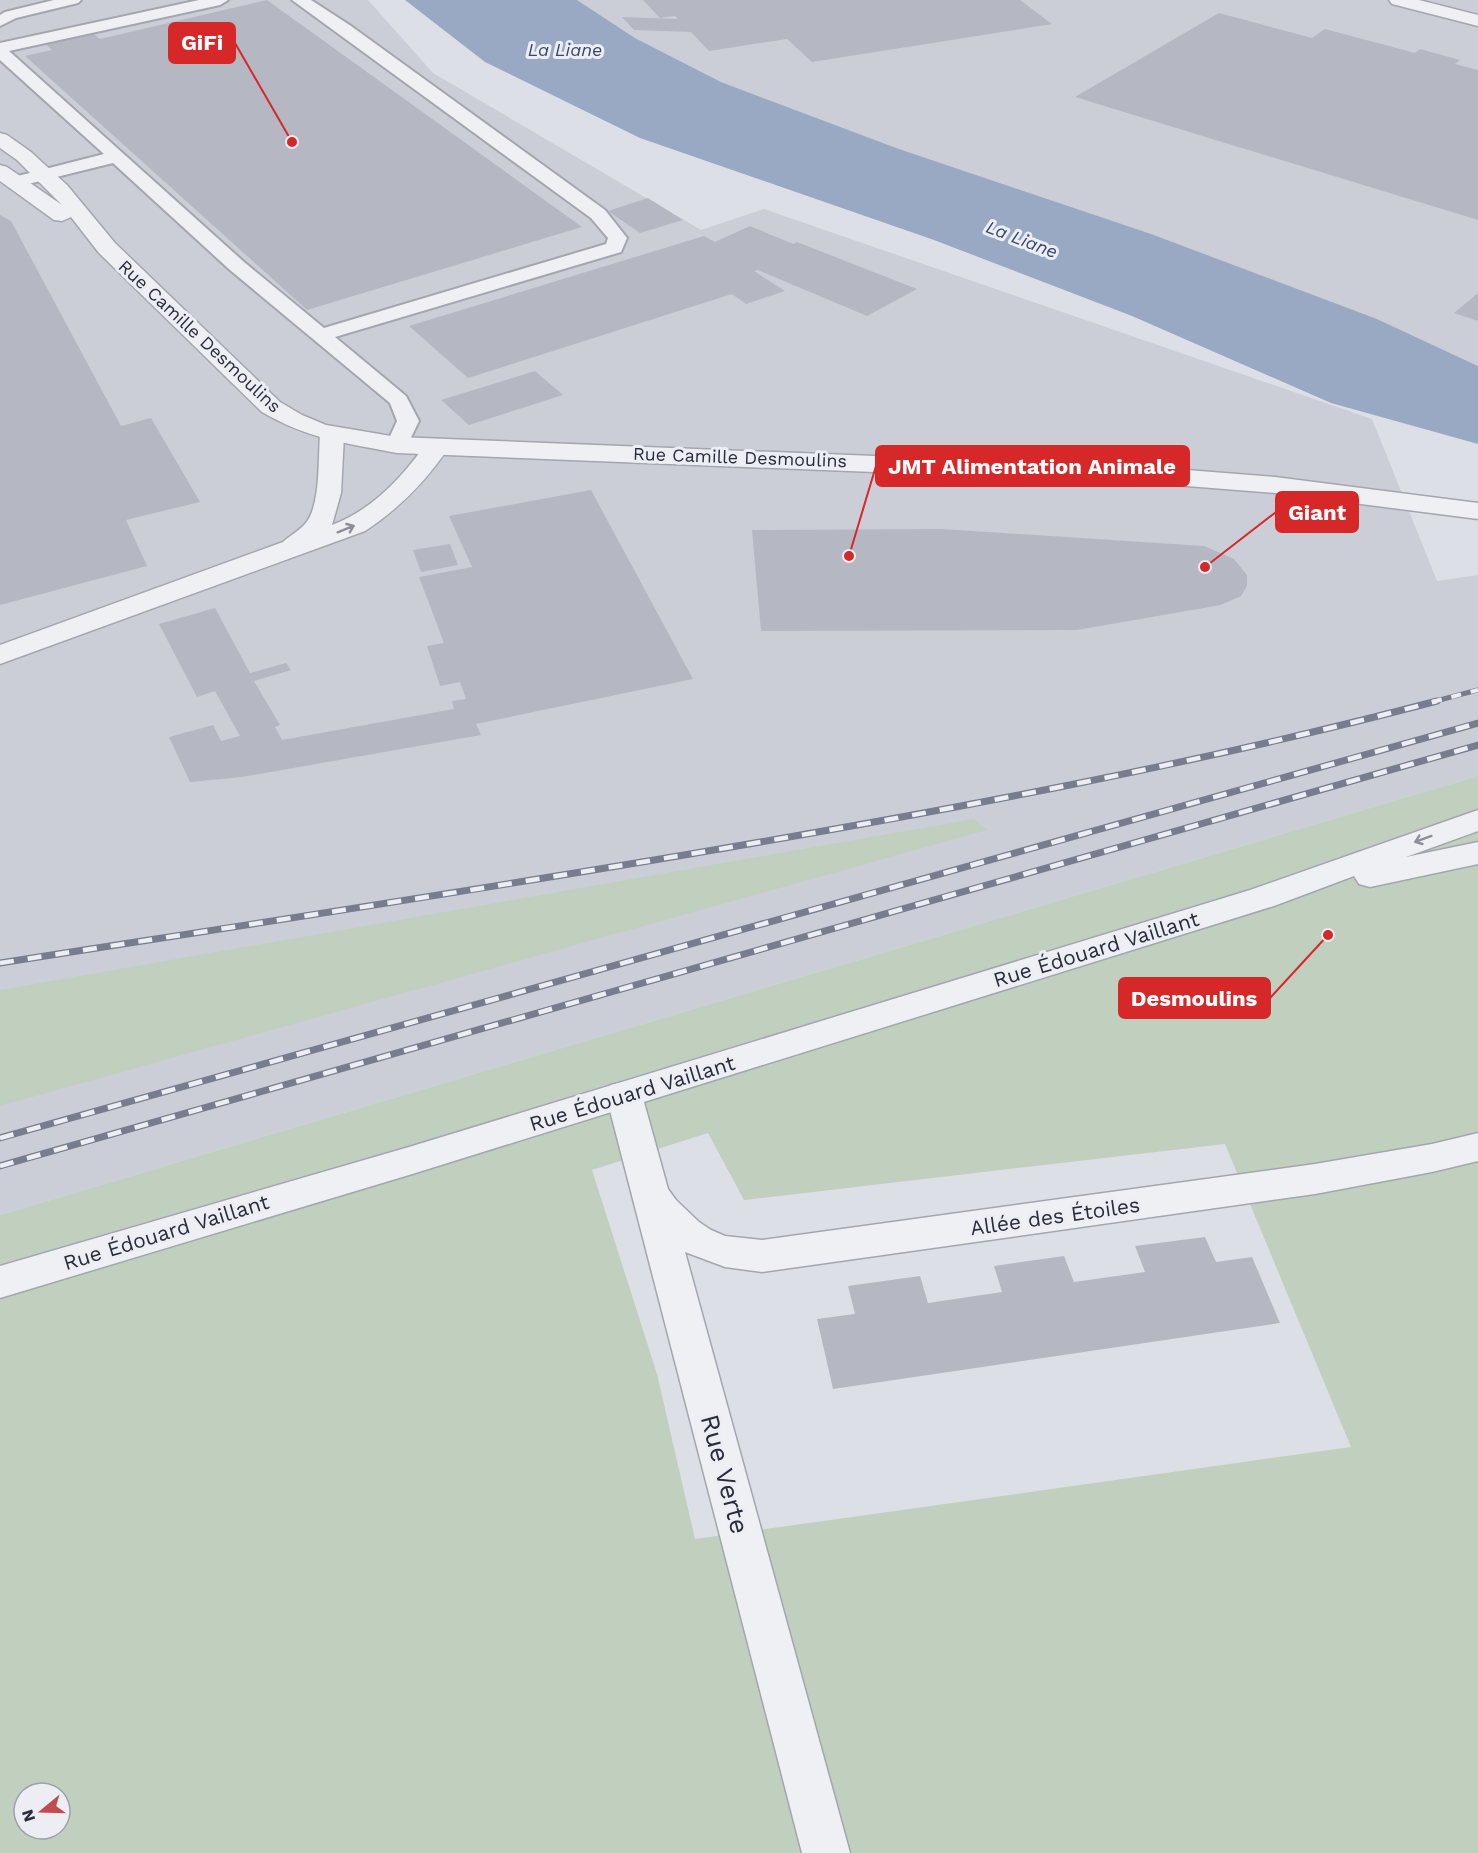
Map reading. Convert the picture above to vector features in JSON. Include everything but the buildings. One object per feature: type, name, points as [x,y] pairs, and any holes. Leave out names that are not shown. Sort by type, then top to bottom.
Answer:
[{"type":"street","points":[[1398,0],[1478,21]]},
{"type":"street","name":"Rue Camille Desmoulins","points":[[0,139],[24,156],[60,189],[107,248],[271,407],[293,420],[332,435],[397,445],[436,447],[624,452],[1149,475],[1324,490],[1478,511]]},
{"type":"street","name":"Rue Camille Desmoulins","points":[[8,176],[107,248]]},
{"type":"street","points":[[291,549],[313,532],[320,523],[327,500],[332,435]]},
{"type":"street","points":[[0,655],[338,532],[368,518],[407,484],[436,447]]},
{"type":"street","name":"Rue Édouard Vaillant","points":[[0,1282],[624,1095],[1262,898],[1478,820]]},
{"type":"street","name":"Rue Édouard Vaillant","points":[[1262,898],[1478,853]]},
{"type":"street","name":"Rue Verte","points":[[624,1095],[826,1853]]},
{"type":"street","name":"Allée des Étoiles","points":[[651,1195],[682,1231],[699,1243],[718,1250],[762,1256],[1316,1179],[1432,1158],[1478,1147]]},
{"type":"lane","points":[[0,21],[11,15],[74,0]]},
{"type":"lane","points":[[0,49],[220,0]]},
{"type":"lane","points":[[300,0],[345,28],[598,214],[618,238],[614,248],[320,334]]},
{"type":"lane","points":[[0,49],[80,125],[118,156],[237,266],[399,400],[408,421],[397,445]]},
{"type":"lane","points":[[8,176],[45,175],[118,156]]},
{"type":"shaded area","points":[[0,0],[368,0],[433,73],[701,230],[764,209],[1372,419],[1437,581],[1478,575],[1478,776],[0,1215]]},
{"type":"shaded area","points":[[577,0],[1478,0],[1478,366],[1377,319],[899,149],[721,82],[635,38]]},
{"type":"green space","points":[[1478,776],[1478,1853],[0,1853],[0,1215]],"holes":[[[708,1133],[744,1200],[1225,1144],[1351,1447],[695,1539],[657,1374],[592,1170]]]},
{"type":"green space","points":[[974,819],[987,830],[0,1106],[0,990]]},
{"type":"water","name":"La Liane","points":[[405,0],[577,0],[635,38],[721,82],[899,149],[1151,234],[1377,319],[1478,366],[1478,444],[1331,403],[1132,316],[934,240],[640,138],[485,62]]},
{"type":"railway","points":[[1432,702],[1478,690]]},
{"type":"railway","points":[[0,963],[522,882],[883,821],[1161,766],[1437,701]]},
{"type":"railway","points":[[0,1138],[1478,723]]},
{"type":"railway","points":[[0,1166],[1478,745]]},
{"type":"place","name":"GiFi","points":[[292,142]]},
{"type":"place","name":"JMT Alimentation Animale","points":[[849,556]]},
{"type":"place","name":"Giant","points":[[1205,567]]},
{"type":"place","name":"Desmoulins","points":[[1328,935]]}]
